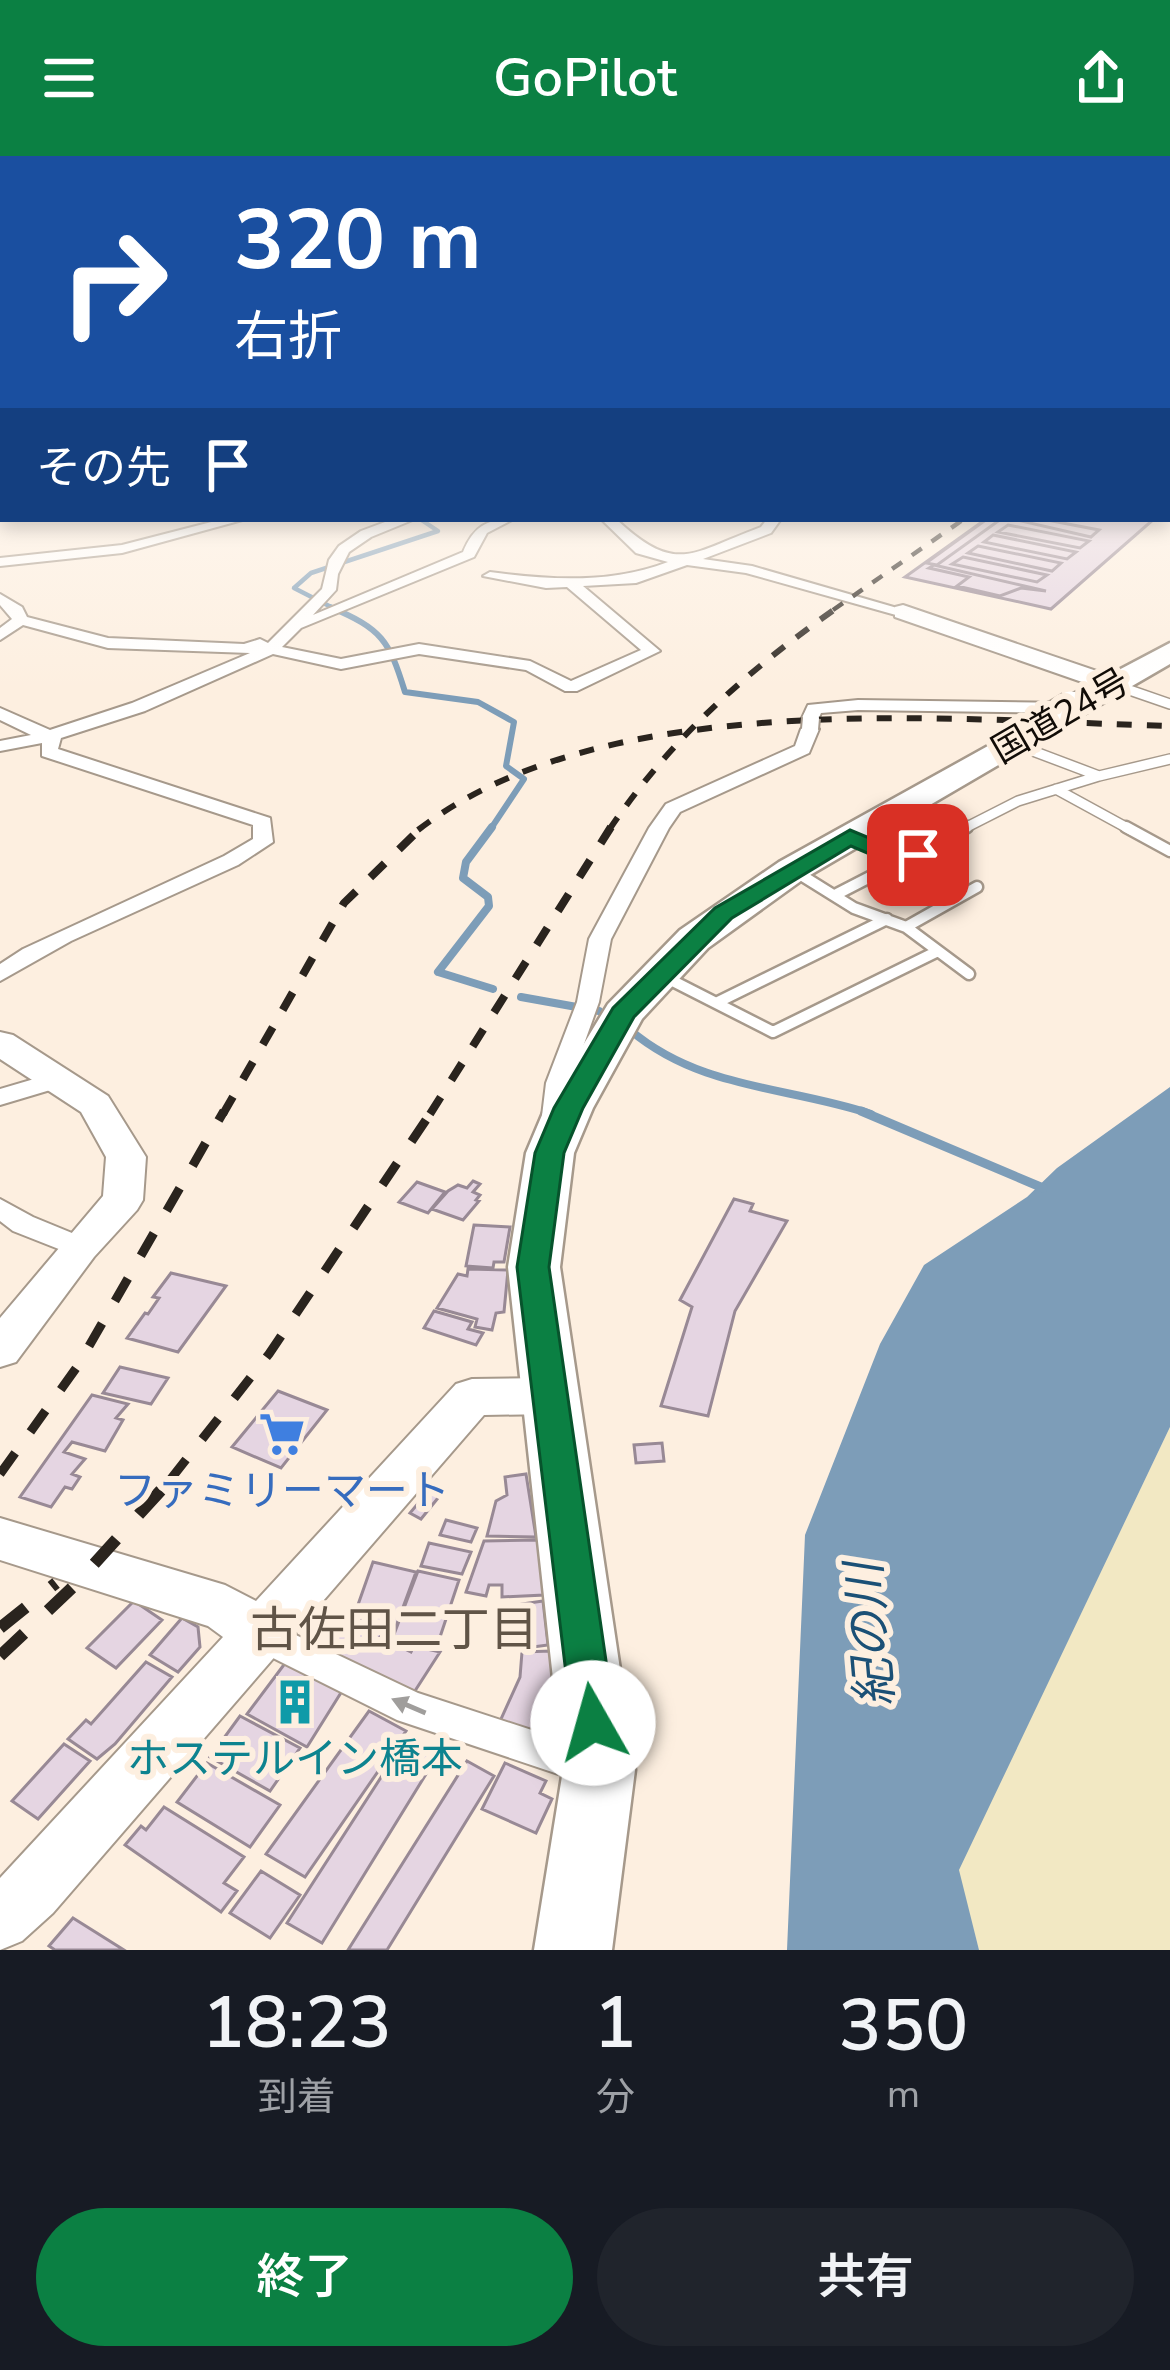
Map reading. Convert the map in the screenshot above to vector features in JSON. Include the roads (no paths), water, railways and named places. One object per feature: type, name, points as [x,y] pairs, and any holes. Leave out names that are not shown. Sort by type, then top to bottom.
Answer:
[{"type":"highway","name":"国道24号","points":[[573,1950],[599,1770],[533,1267],[545,1175],[557,1136],[623,1013],[724,913],[814,882],[850,837],[1170,652]]},
{"type":"street","points":[[0,562],[122,550],[228,522]]},
{"type":"street","points":[[0,746],[52,738],[172,694],[271,649],[329,590],[329,572],[339,551],[351,540],[400,522]]},
{"type":"street","points":[[20,620],[108,643],[244,649],[456,561],[469,554],[476,535],[487,524],[495,522]]},
{"type":"street","points":[[611,522],[640,550],[683,562],[748,569],[903,612],[1114,685]]},
{"type":"street","points":[[490,576],[504,581],[617,582],[766,530],[772,522]]},
{"type":"street","points":[[271,649],[341,664],[419,649],[530,666],[572,687],[652,651],[568,581]]},
{"type":"street","points":[[0,598],[17,610],[20,620]]},
{"type":"street","points":[[0,635],[20,620]]},
{"type":"street","points":[[557,1136],[554,1110],[563,1063],[588,1002],[600,939],[673,808],[803,749],[814,710],[858,705],[1071,708]]},
{"type":"street","points":[[0,712],[52,738]]},
{"type":"street","points":[[0,974],[40,946],[184,884],[263,842],[263,822],[47,752],[52,738]]},
{"type":"street","points":[[0,1043],[95,1104],[127,1157],[123,1200],[79,1247],[0,1350]]},
{"type":"street","points":[[0,1096],[58,1080]]},
{"type":"street","points":[[0,1208],[23,1224],[79,1247]]},
{"type":"street","points":[[0,1919],[31,1891],[472,1397],[552,1396]]},
{"type":"street","points":[[0,1539],[225,1608],[260,1634],[410,1708],[599,1770]]},
{"type":"lane","points":[[1114,685],[1170,704]]},
{"type":"lane","points":[[1018,740],[1099,776]]},
{"type":"lane","points":[[814,882],[905,862],[1018,801],[1170,759]]},
{"type":"lane","points":[[1157,763],[1170,771]]},
{"type":"lane","points":[[1056,789],[1170,851]]},
{"type":"lane","points":[[850,837],[905,862]]},
{"type":"lane","points":[[814,882],[906,926],[969,974]]},
{"type":"lane","points":[[906,926],[977,887]]},
{"type":"lane","points":[[716,1003],[886,920]]},
{"type":"lane","points":[[659,974],[773,1032],[938,951]]},
{"type":"water","name":"紀の川","points":[[1170,1087],[1170,1427],[959,1870],[979,1950],[787,1950],[805,1535],[880,1344],[924,1265],[1027,1197],[1057,1168]]},
{"type":"waterway","points":[[337,610],[294,588],[311,573],[438,531],[424,522]]},
{"type":"waterway","points":[[330,607],[381,638],[405,692],[478,702],[514,722],[506,766],[524,779],[492,827]]},
{"type":"waterway","points":[[492,827],[466,862],[463,878],[488,897],[489,906],[438,972],[493,989]]},
{"type":"waterway","points":[[521,997],[599,1011]]},
{"type":"waterway","points":[[630,1030],[657,1050],[715,1076],[862,1112]]},
{"type":"waterway","points":[[862,1112],[871,1114]]},
{"type":"waterway","points":[[862,1112],[1043,1188]]},
{"type":"railway","points":[[833,610],[960,522]]},
{"type":"railway","points":[[690,731],[773,655],[838,607]]},
{"type":"railway","points":[[690,731],[882,718],[1170,726]]},
{"type":"railway","points":[[420,829],[495,784],[583,752],[690,731]]},
{"type":"railway","points":[[610,829],[690,731]]},
{"type":"railway","points":[[223,1114],[344,903],[420,829]]},
{"type":"railway","points":[[430,1114],[610,829]]},
{"type":"railway","points":[[0,1474],[77,1367],[224,1111]]},
{"type":"railway","points":[[170,1480],[269,1354],[430,1114]]},
{"type":"railway","points":[[0,1656],[74,1586],[173,1477]]},
{"type":"railway","points":[[0,1628],[56,1583]]},
{"type":"place","name":"ファミリーマート","points":[[282,1434]]},
{"type":"place","name":"ホステルイン橋本","points":[[295,1702]]},
{"type":"district","name":"古佐田二丁目","points":[[394,1629]]}]
